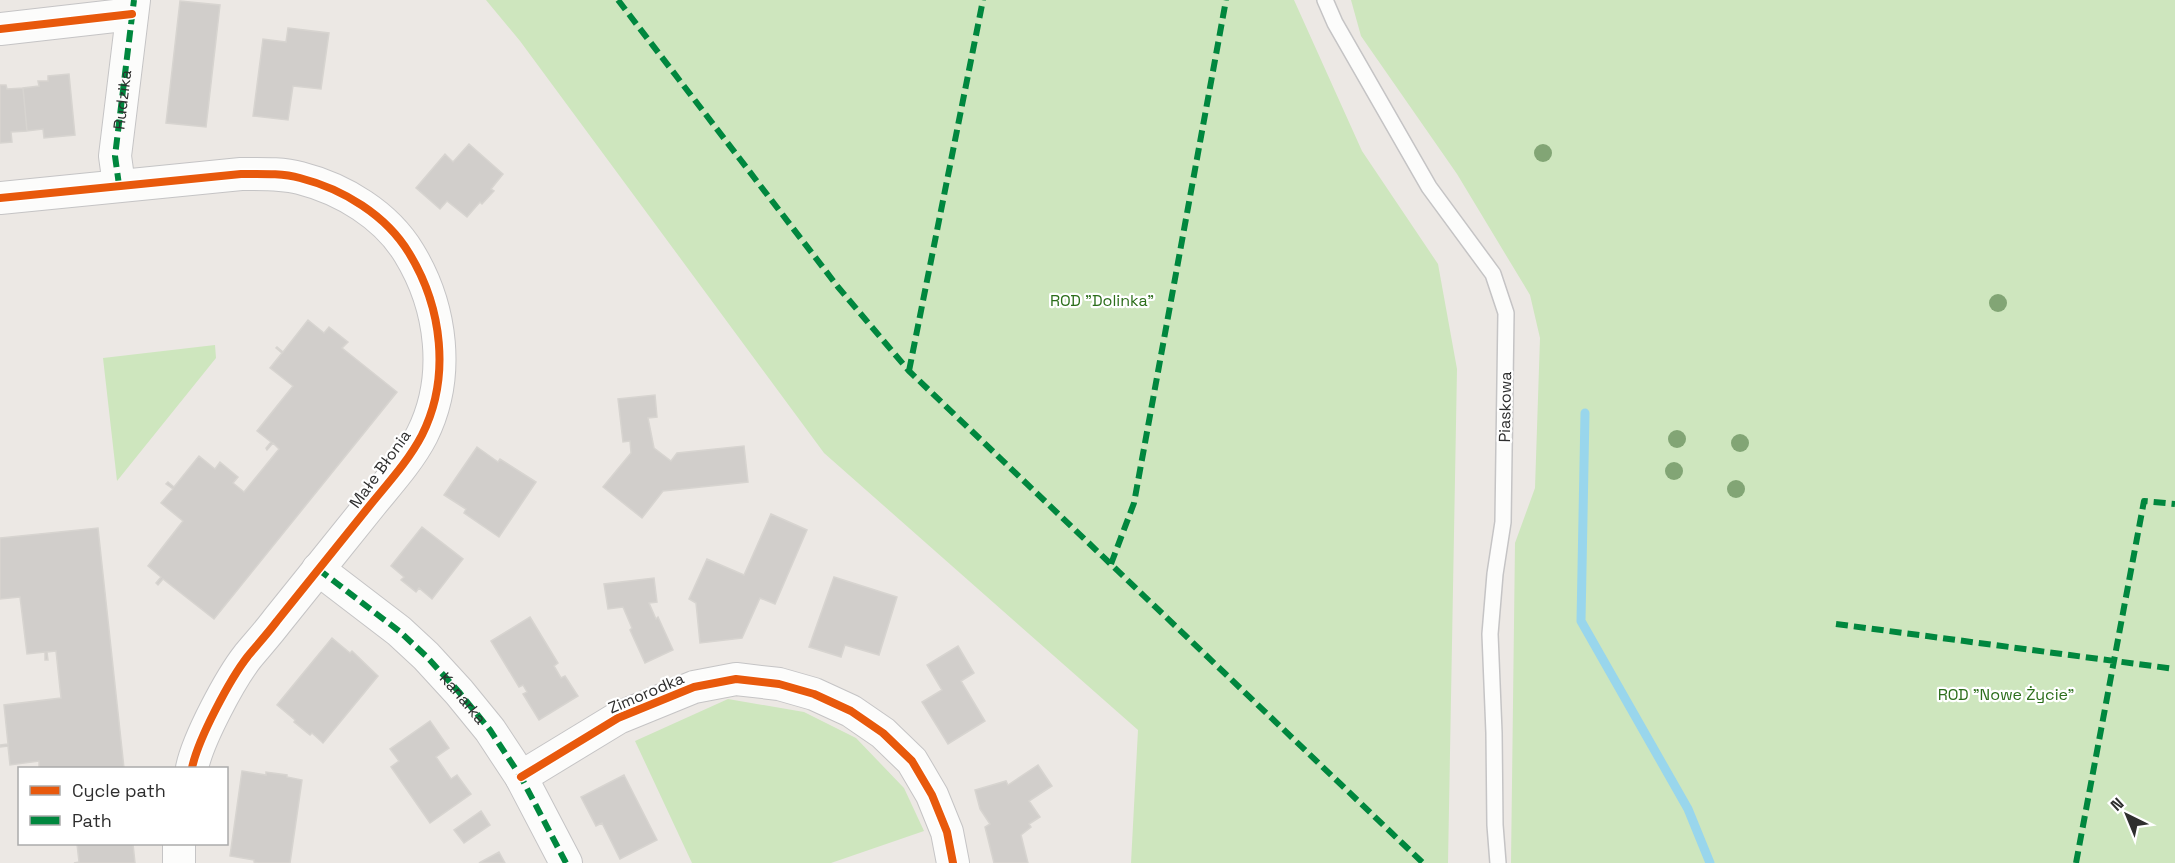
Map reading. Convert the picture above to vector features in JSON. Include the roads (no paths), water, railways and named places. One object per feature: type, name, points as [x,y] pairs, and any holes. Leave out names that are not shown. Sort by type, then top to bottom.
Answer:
[{"type":"street","name":"Rudzika","points":[[0,29],[133,7],[115,156],[119,185]]},
{"type":"street","name":"Małe Błonia","points":[[0,198],[241,174],[274,174],[300,178],[336,191],[363,206],[387,225],[404,245],[421,272],[431,297],[438,327],[440,356],[432,407],[422,435],[399,470],[248,656],[208,727],[192,767]]},
{"type":"street","name":"Kanarka","points":[[318,569],[399,630],[426,656],[490,730],[521,777],[566,863]]},
{"type":"street","name":"Zimorodka","points":[[521,777],[618,718],[694,687],[736,679],[779,684],[814,694],[851,711],[883,733],[912,761],[933,795],[947,831],[952,863]]},
{"type":"street","points":[[179,845],[179,863]]},
{"type":"lane","name":"Piaskowa","points":[[1325,0],[1335,23],[1430,187],[1493,274],[1506,313],[1503,522],[1490,634],[1498,863]]},
{"type":"waterway","points":[[1585,413],[1581,621],[1688,809],[1710,863]]},
{"type":"park label","name":"ROD \"Dolinka\"","points":[[1102,300]]},
{"type":"park label","name":"ROD \"Nowe Życie\"","points":[[2006,694]]}]
